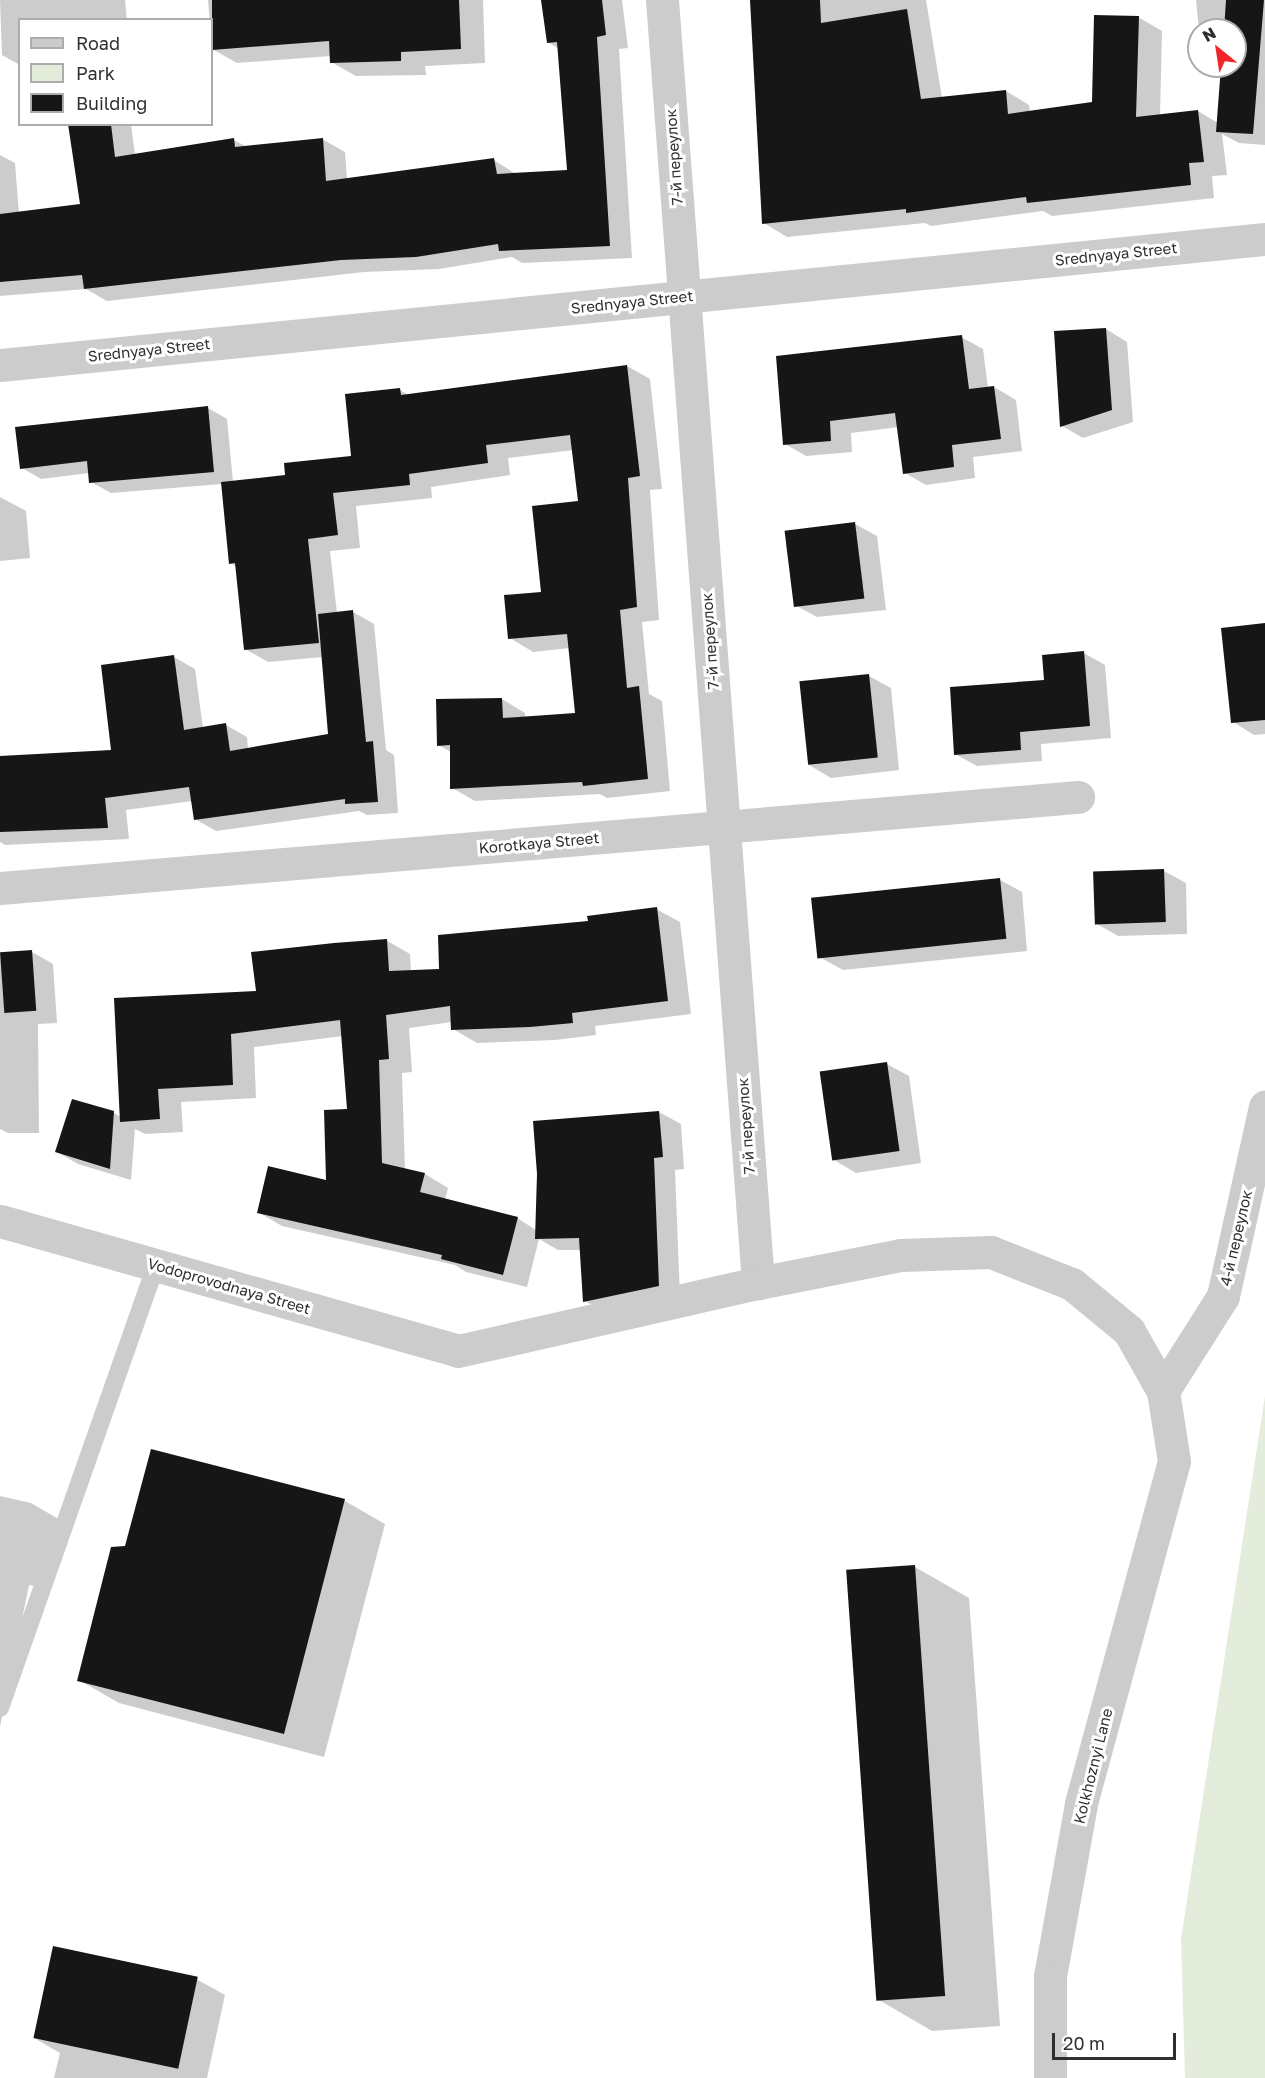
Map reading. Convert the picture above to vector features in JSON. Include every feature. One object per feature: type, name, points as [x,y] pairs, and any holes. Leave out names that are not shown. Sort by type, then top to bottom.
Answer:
[{"type":"street","name":"7-й переулок","points":[[662,0],[758,1283]]},
{"type":"street","name":"Srednyaya Street","points":[[0,365],[1265,239]]},
{"type":"street","name":"Korotkaya Street","points":[[0,888],[1078,797]]},
{"type":"street","name":"4-й переулок","points":[[1164,1391],[1223,1296],[1265,1107]]},
{"type":"street","name":"Vodoprovodnaya Street","points":[[0,1221],[458,1351],[758,1283]]},
{"type":"street","points":[[758,1283],[901,1255],[991,1252],[1080,1291],[1129,1332],[1164,1391]]},
{"type":"street","name":"Kolkhoznyi Lane","points":[[1050,2078],[1050,1977],[1081,1804],[1174,1461],[1164,1391]]},
{"type":"lane","points":[[0,1708],[156,1265]]},
{"type":"green space","points":[[1265,1396],[1265,2078],[1185,2078],[1181,1939]]},
{"type":"building","points":[[212,0],[459,0],[461,49],[401,52],[401,61],[330,63],[329,41],[213,50]]},
{"type":"building","points":[[541,0],[602,0],[606,35],[597,37],[610,246],[499,251],[498,244],[416,257],[341,260],[84,289],[82,275],[0,282],[0,214],[80,204],[68,126],[111,126],[115,157],[234,138],[235,147],[323,138],[326,181],[494,158],[497,174],[567,170],[557,42],[547,43]]},
{"type":"building","points":[[750,0],[820,0],[821,23],[907,9],[921,99],[1006,90],[1008,114],[1092,102],[1094,15],[1139,16],[1136,117],[1198,110],[1204,162],[1189,163],[1191,185],[1027,203],[1026,197],[906,213],[906,209],[762,224]]},
{"type":"building","points":[[1226,0],[1264,0],[1253,134],[1216,132],[1220,78],[1247,78],[1247,18],[1225,18]]},
{"type":"building","points":[[1106,328],[1112,410],[1060,427],[1054,331]]},
{"type":"building","points":[[962,335],[969,389],[994,386],[1001,439],[952,445],[954,467],[903,474],[895,413],[830,421],[831,441],[783,445],[776,356]]},
{"type":"building","points":[[627,365],[640,476],[628,478],[637,607],[620,610],[627,688],[639,686],[648,779],[583,786],[582,782],[450,789],[450,745],[437,746],[436,699],[502,698],[503,718],[575,713],[567,634],[508,639],[504,595],[541,592],[532,506],[578,501],[570,435],[486,445],[488,463],[409,474],[410,485],[333,493],[338,535],[308,539],[319,643],[244,650],[235,563],[229,564],[221,482],[285,475],[284,463],[351,456],[345,394],[400,388],[401,395]]},
{"type":"building","points":[[208,406],[214,472],[89,483],[87,461],[20,469],[15,427]]},
{"type":"building","points":[[855,522],[864,598],[794,607],[785,531]]},
{"type":"building","points":[[353,610],[366,742],[373,741],[378,802],[345,804],[345,799],[194,820],[189,787],[105,798],[108,828],[0,832],[0,756],[111,750],[101,665],[174,655],[184,730],[226,723],[230,751],[328,734],[318,614]]},
{"type":"building","points":[[1265,623],[1265,720],[1231,723],[1221,628]]},
{"type":"building","points":[[1084,651],[1090,726],[1020,732],[1021,750],[954,755],[950,687],[1044,680],[1042,655]]},
{"type":"building","points":[[869,674],[878,758],[808,765],[799,681]]},
{"type":"building","points":[[1164,869],[1166,922],[1095,924],[1093,871]]},
{"type":"building","points":[[1000,878],[1006,939],[817,959],[811,898]]},
{"type":"building","points":[[657,907],[668,1001],[572,1013],[573,1023],[530,1027],[451,1030],[450,1006],[386,1015],[389,1059],[379,1060],[382,1163],[425,1173],[420,1192],[518,1217],[503,1275],[441,1259],[442,1255],[257,1213],[268,1166],[326,1180],[324,1110],[347,1109],[340,1020],[231,1034],[233,1085],[158,1089],[160,1119],[120,1122],[114,998],[256,991],[251,952],[334,943],[387,939],[389,971],[439,969],[438,935],[588,921],[587,916]]},
{"type":"building","points":[[32,950],[36,1011],[4,1013],[0,952]]},
{"type":"building","points":[[887,1062],[900,1151],[832,1161],[820,1071]]},
{"type":"building","points":[[72,1099],[114,1111],[110,1169],[55,1152]]},
{"type":"building","points":[[659,1111],[663,1157],[654,1158],[659,1286],[583,1302],[579,1238],[535,1239],[537,1174],[533,1121]]},
{"type":"building","points":[[151,1449],[345,1499],[284,1734],[77,1681],[111,1547],[125,1546]]},
{"type":"building","points":[[915,1565],[945,1996],[876,2001],[846,1570]]},
{"type":"building","points":[[53,1946],[198,1977],[178,2069],[33,2038]]}]
